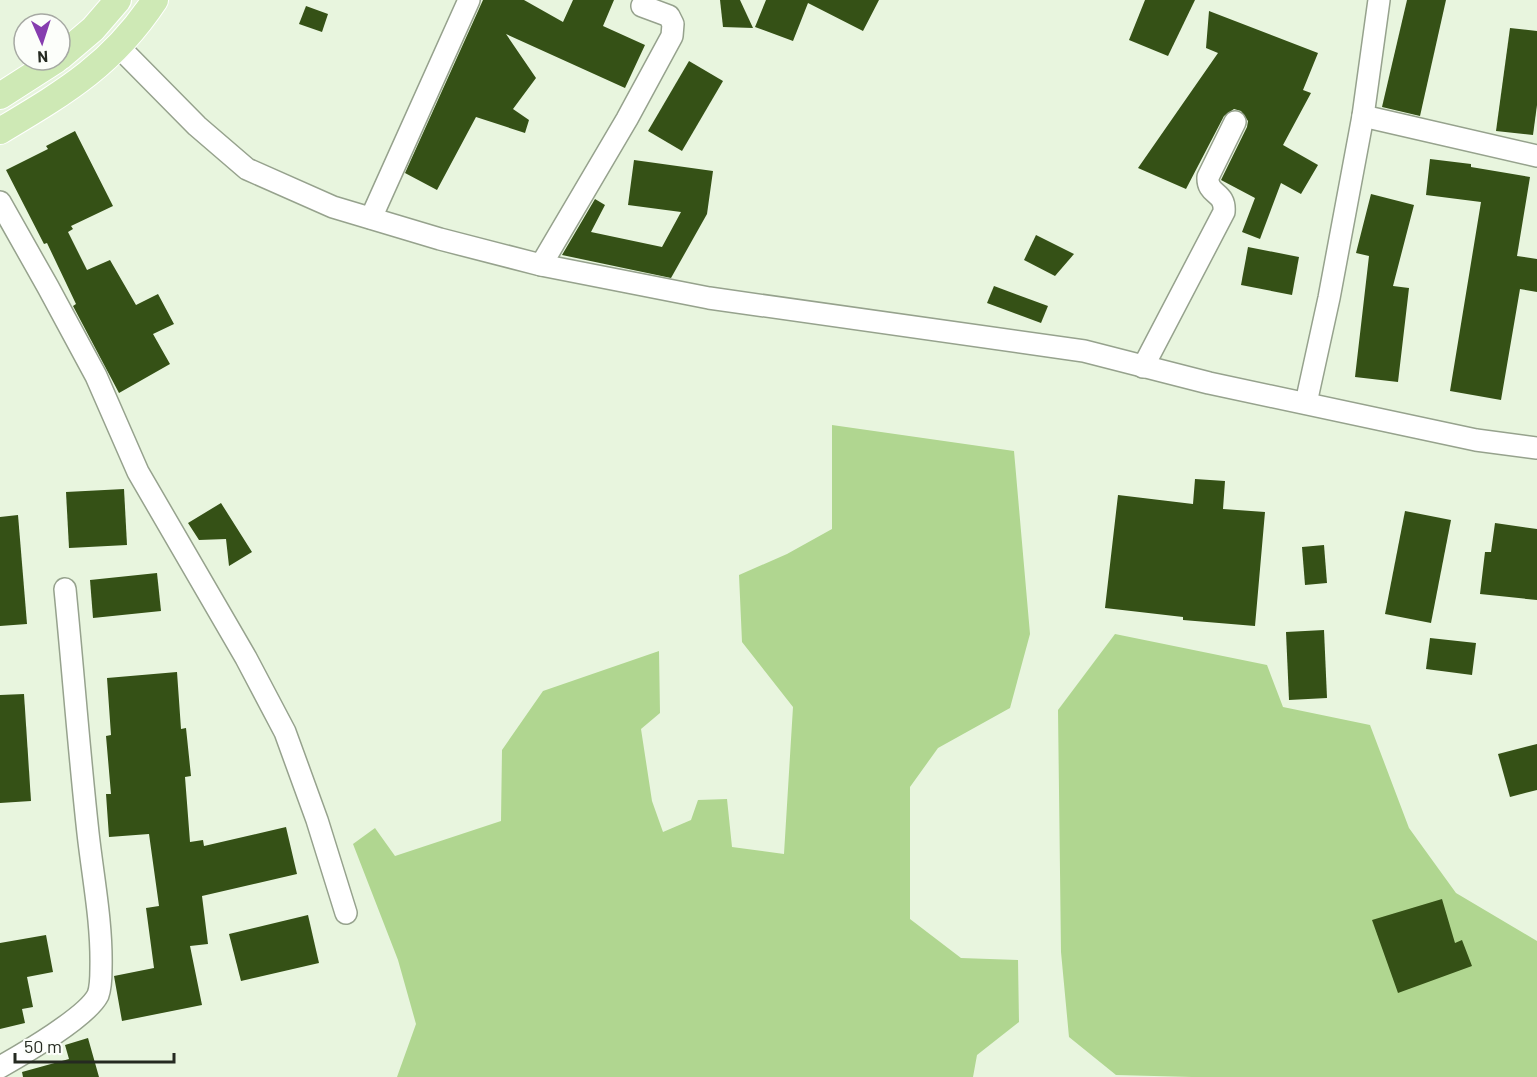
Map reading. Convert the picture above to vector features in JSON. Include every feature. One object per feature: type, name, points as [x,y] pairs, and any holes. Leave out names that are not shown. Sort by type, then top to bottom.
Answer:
[{"type":"main road","points":[[72,47],[93,29],[118,0]]},
{"type":"main road","points":[[0,131],[73,86],[119,48],[155,0]]},
{"type":"main road","points":[[0,96],[37,72]]},
{"type":"street","points":[[371,218],[469,0]]},
{"type":"street","points":[[1306,403],[1329,298],[1363,116],[1379,0]]},
{"type":"street","points":[[541,265],[672,36],[673,24],[669,16],[642,6]]},
{"type":"street","points":[[119,48],[196,126],[247,169],[333,207],[371,218],[541,265],[710,298],[1084,351],[1143,367],[1476,440],[1537,448]]},
{"type":"street","points":[[1363,116],[1537,156]]},
{"type":"street","points":[[1143,367],[1224,212],[1225,203],[1221,196],[1210,190],[1208,177],[1235,122]]},
{"type":"street","points":[[0,202],[96,376],[138,472],[246,658],[285,732],[313,809],[346,913]]},
{"type":"street","points":[[0,1067],[49,1038],[85,1011],[98,995],[100,984],[99,914],[88,831],[66,588]]},
{"type":"green space","points":[[832,425],[1014,451],[1030,634],[1010,708],[938,748],[910,787],[910,919],[961,958],[1018,960],[1019,1022],[977,1055],[973,1077],[397,1077],[416,1024],[398,960],[353,844],[375,828],[395,856],[501,821],[502,750],[543,691],[659,651],[660,713],[641,729],[652,801],[663,832],[691,820],[698,800],[727,799],[732,847],[784,854],[793,707],[742,642],[739,575],[787,554],[832,529]]},
{"type":"green space","points":[[1115,634],[1267,665],[1283,707],[1370,725],[1409,828],[1456,893],[1537,941],[1537,1077],[1116,1075],[1069,1037],[1061,952],[1058,710]]},
{"type":"building","points":[[483,0],[524,0],[563,22],[573,0],[614,0],[603,26],[645,45],[625,88],[506,34],[536,78],[513,109],[529,120],[525,133],[476,117],[437,190],[405,173]]},
{"type":"building","points":[[720,0],[740,0],[753,28],[723,27]]},
{"type":"building","points":[[766,0],[879,0],[863,31],[808,3],[793,41],[755,27]]},
{"type":"building","points":[[1145,0],[1195,0],[1168,56],[1129,40]]},
{"type":"building","points":[[1407,0],[1446,0],[1420,116],[1382,107]]},
{"type":"building","points":[[306,6],[328,14],[322,32],[299,24]]},
{"type":"building","points":[[1209,11],[1318,53],[1303,90],[1311,93],[1283,145],[1318,165],[1301,194],[1281,183],[1260,239],[1242,232],[1255,198],[1221,180],[1247,127],[1248,121],[1241,111],[1234,109],[1224,116],[1186,189],[1138,168],[1218,53],[1206,48]]},
{"type":"building","points":[[1510,28],[1537,31],[1537,105],[1533,135],[1496,131]]},
{"type":"building","points":[[689,61],[723,81],[682,151],[648,131]]},
{"type":"building","points":[[75,131],[113,206],[71,226],[73,229],[68,232],[87,270],[110,260],[136,305],[158,294],[174,324],[153,334],[170,364],[119,393],[73,306],[76,304],[47,243],[44,244],[6,170],[48,149],[46,146]]},
{"type":"building","points":[[1430,159],[1471,164],[1471,167],[1530,177],[1517,256],[1537,259],[1537,292],[1520,289],[1501,400],[1450,391],[1481,202],[1426,195]]},
{"type":"building","points":[[634,160],[713,171],[707,214],[671,278],[562,255],[595,199],[605,205],[591,232],[662,247],[681,212],[628,205]]},
{"type":"building","points":[[1371,194],[1414,205],[1393,286],[1409,288],[1398,382],[1355,377],[1369,256],[1356,253]]},
{"type":"building","points":[[1036,235],[1074,254],[1055,276],[1024,260]]},
{"type":"building","points":[[1248,247],[1299,257],[1292,295],[1241,285]]},
{"type":"building","points":[[994,286],[1048,306],[1041,323],[987,303]]},
{"type":"building","points":[[1195,479],[1225,481],[1223,509],[1265,512],[1255,626],[1183,620],[1183,617],[1105,608],[1118,495],[1193,504]]},
{"type":"building","points":[[124,489],[127,545],[69,548],[66,492]]},
{"type":"building","points":[[221,503],[252,552],[229,566],[226,539],[199,540],[188,523]]},
{"type":"building","points":[[1405,511],[1451,520],[1431,623],[1385,614]]},
{"type":"building","points":[[18,515],[27,624],[0,626],[0,517]]},
{"type":"building","points":[[1495,523],[1537,529],[1537,600],[1480,594],[1485,552],[1491,552]]},
{"type":"building","points":[[1324,545],[1327,583],[1305,585],[1302,547]]},
{"type":"building","points":[[157,573],[161,611],[93,618],[90,580]]},
{"type":"building","points":[[1324,630],[1327,698],[1289,700],[1286,632]]},
{"type":"building","points":[[1430,638],[1476,643],[1472,675],[1426,669]]},
{"type":"building","points":[[177,672],[181,729],[186,728],[191,776],[185,777],[190,842],[203,840],[204,846],[286,827],[297,874],[202,896],[208,944],[190,946],[202,1005],[122,1021],[114,976],[154,968],[146,908],[159,906],[149,834],[109,837],[106,794],[111,794],[106,736],[111,735],[107,678]]},
{"type":"building","points":[[24,694],[31,801],[0,803],[0,695]]},
{"type":"building","points":[[1537,744],[1537,790],[1510,797],[1498,754]]},
{"type":"building","points":[[1442,899],[1455,943],[1462,940],[1472,966],[1398,993],[1372,920]]},
{"type":"building","points":[[308,915],[319,963],[241,981],[229,934]]},
{"type":"building","points":[[46,935],[53,972],[27,977],[33,1007],[22,1009],[25,1023],[0,1029],[0,943]]},
{"type":"building","points":[[88,1038],[99,1077],[23,1077],[22,1072],[69,1059],[65,1045]]}]
